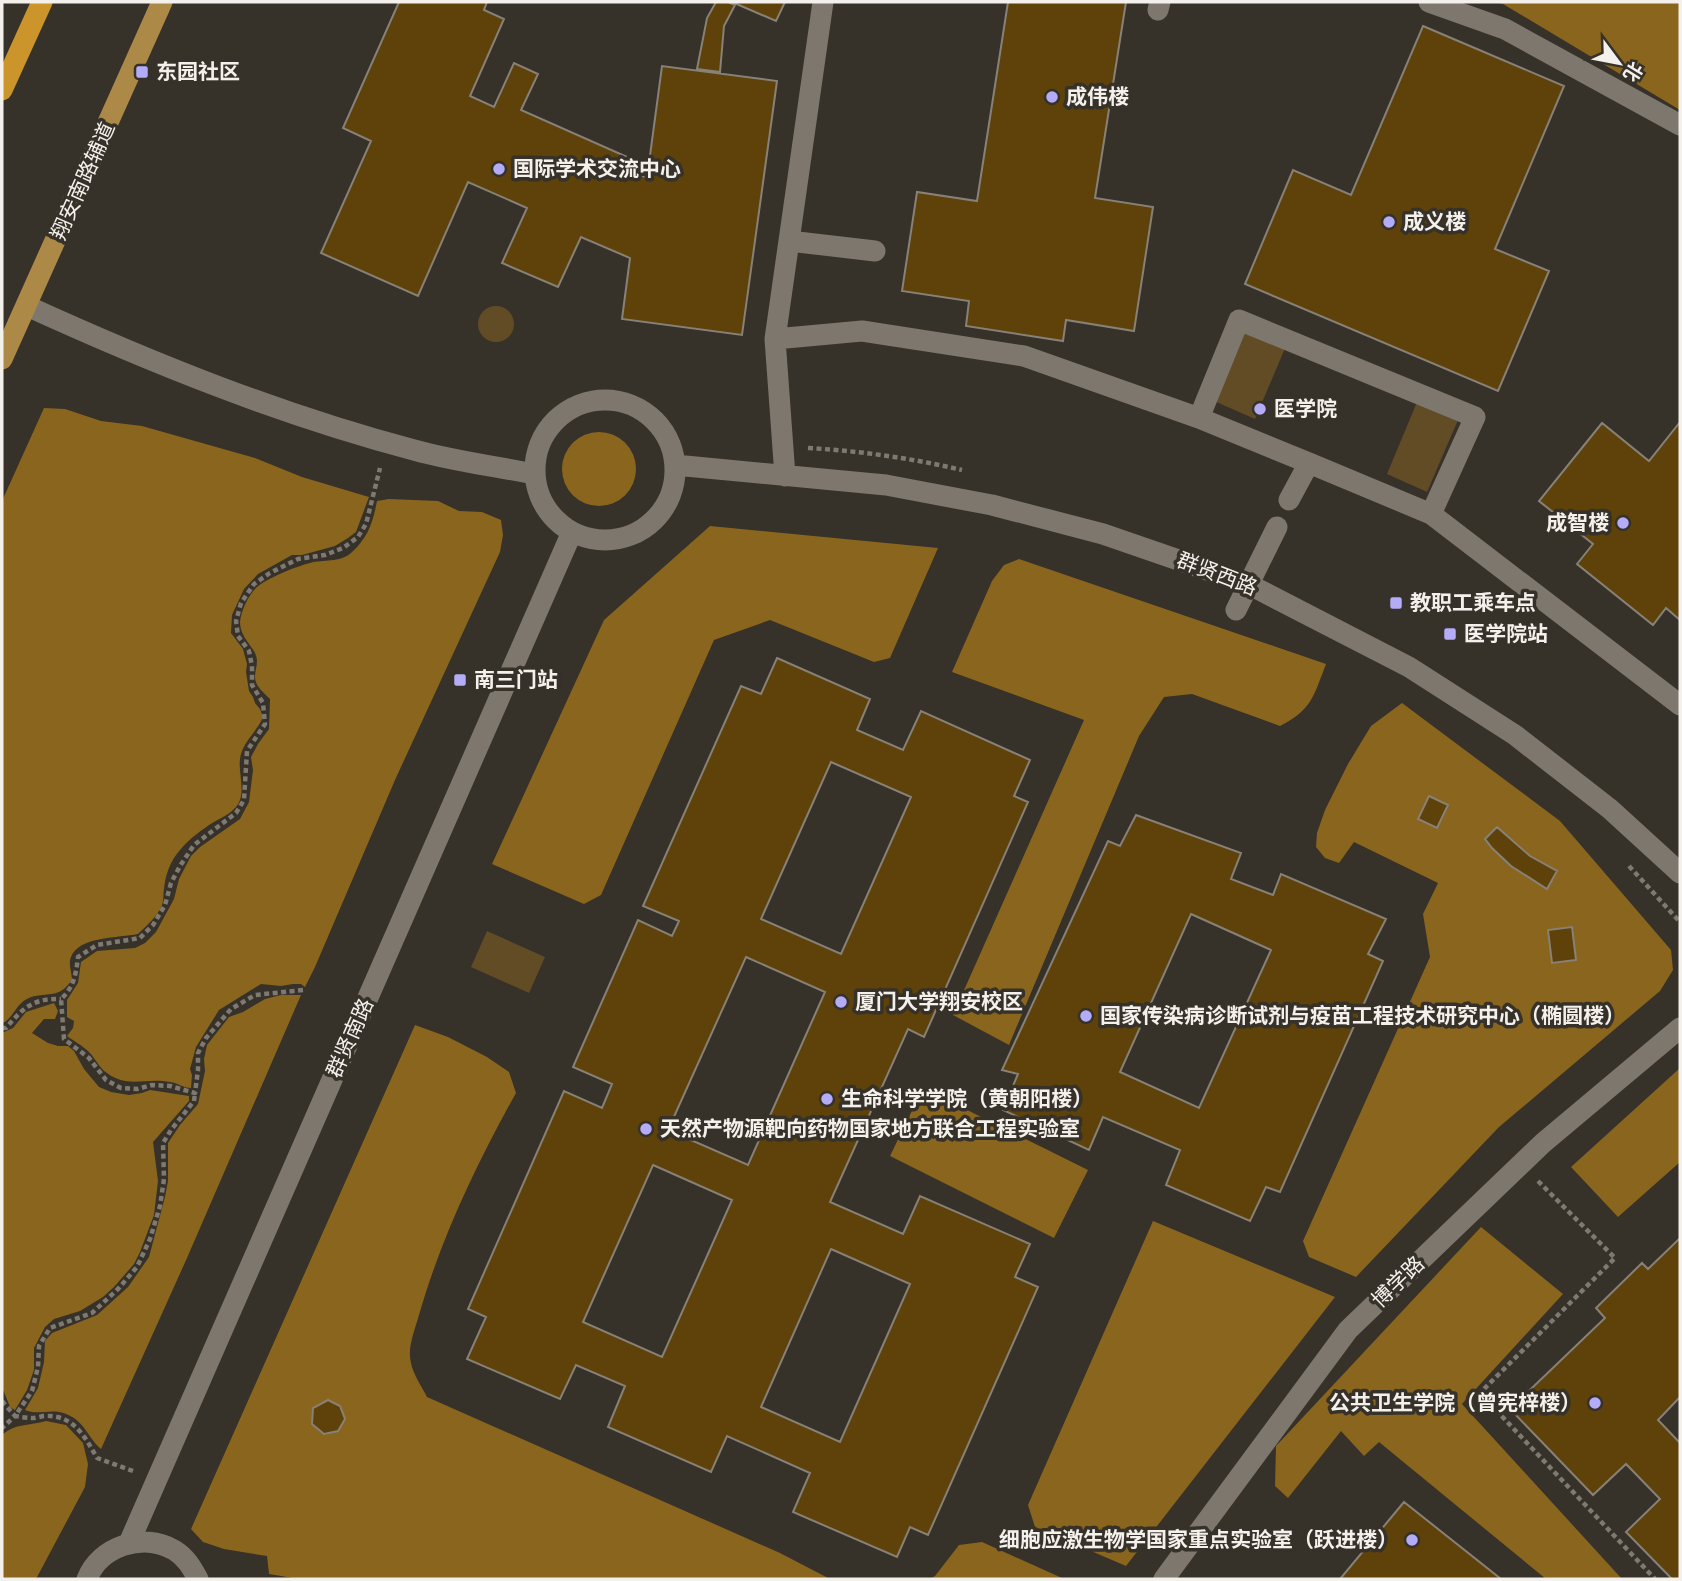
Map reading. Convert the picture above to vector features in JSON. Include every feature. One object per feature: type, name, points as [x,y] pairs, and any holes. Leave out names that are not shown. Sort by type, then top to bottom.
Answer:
[{"type":"highway","points":[[2,90],[42,2]]},
{"type":"main road","name":"翔安南路辅道","points":[[2,359],[162,2]]},
{"type":"street","points":[[785,476],[775,339],[823,2]]},
{"type":"street","points":[[1429,2],[1505,29],[1680,125]]},
{"type":"street","points":[[789,241],[875,251]]},
{"type":"street","points":[[27,306],[156,362],[274,408],[416,451],[534,474]]},
{"type":"street","points":[[1199,418],[1239,320],[1475,417],[1431,514]]},
{"type":"street","points":[[775,339],[862,331],[1024,356],[1199,418],[1431,514],[1680,705]]},
{"type":"street","points":[[607,399],[639,407],[658,422],[669,440],[675,464],[672,493],[650,525],[628,537],[604,541],[572,532],[552,517],[540,498],[534,474],[539,443],[552,422],[582,402],[607,399]]},
{"type":"street","points":[[1289,499],[1308,463]]},
{"type":"street","name":"群贤西路","points":[[675,464],[886,485],[992,505],[1103,534],[1248,584],[1409,667],[1515,735],[1610,808],[1680,873]]},
{"type":"street","points":[[1236,610],[1276,527]]},
{"type":"street","name":"群贤南路","points":[[129,1544],[572,532]]},
{"type":"street","name":"博学路","points":[[1164,1579],[1348,1330],[1543,1143],[1680,1028]]},
{"type":"street","points":[[87,1579],[94,1567],[109,1552],[129,1544],[150,1542],[174,1550],[190,1563],[198,1579]]},
{"type":"path","points":[[2,1028],[6,1028],[28,1005],[48,999],[61,999],[74,982],[78,957],[97,945],[140,938],[153,925],[165,905],[171,883],[194,845],[236,813],[244,800],[247,751],[265,724],[263,703],[252,685],[249,651],[238,635],[236,621],[241,603],[254,584],[270,573],[298,559],[325,555],[343,548],[358,537],[366,524],[387,442]]},
{"type":"path","points":[[1620,857],[1680,922]]},
{"type":"path","points":[[2,1428],[15,1416],[32,1391],[38,1367],[39,1346],[50,1328],[92,1312],[118,1289],[136,1267],[150,1239],[160,1206],[164,1179],[163,1143],[194,1101],[198,1053],[206,1038],[231,1009],[255,995],[303,990]]},
{"type":"path","points":[[61,999],[64,1039],[89,1058],[106,1080],[121,1088],[170,1086],[195,1093]]},
{"type":"path","points":[[1521,1164],[1615,1258],[1480,1393],[1655,1579]]},
{"type":"path","points":[[2,1401],[15,1416],[64,1419],[83,1434],[97,1458],[157,1479]]},
{"type":"shaded area","points":[[1495,2],[1680,2],[1680,110],[1503,4]]},
{"type":"shaded area","points":[[496,306],[509,311],[514,324],[509,337],[496,342],[483,337],[478,324],[483,311]]},
{"type":"shaded area","points":[[1245,329],[1286,346],[1255,419],[1214,401]]},
{"type":"shaded area","points":[[1417,402],[1458,420],[1427,492],[1387,474]]},
{"type":"shaded area","points":[[44,408],[65,409],[101,421],[142,426],[255,458],[302,477],[369,497],[356,532],[335,546],[292,555],[258,574],[244,589],[232,615],[231,633],[243,649],[249,691],[263,717],[241,753],[241,796],[236,807],[196,834],[177,854],[167,873],[160,909],[138,934],[100,939],[82,945],[71,957],[72,980],[66,987],[55,993],[25,1000],[8,1020],[2,1022],[2,501]]},
{"type":"shaded area","points":[[599,432],[620,438],[630,448],[636,469],[630,490],[620,500],[599,506],[578,500],[568,490],[562,469],[568,448],[578,438]]},
{"type":"shaded area","points":[[377,501],[438,501],[459,511],[482,512],[501,520],[503,535],[500,552],[395,780],[315,967],[305,987],[301,984],[261,984],[219,1010],[196,1047],[190,1069],[191,1088],[170,1082],[130,1082],[115,1078],[102,1069],[87,1050],[67,1036],[74,1021],[67,1017],[67,1000],[78,983],[81,962],[97,951],[135,948],[156,932],[174,899],[179,879],[191,856],[240,819],[249,802],[253,770],[251,757],[269,729],[270,699],[256,683],[256,655],[241,630],[240,622],[245,604],[260,584],[274,577],[304,565],[336,560],[351,553],[369,529]]},
{"type":"shaded area","points":[[710,526],[938,548],[890,658],[874,662],[770,620],[714,640],[601,895],[584,904],[492,864],[604,620]]},
{"type":"shaded area","points":[[1019,559],[1326,664],[1315,693],[1305,708],[1280,726],[1192,694],[1164,697],[1139,736],[1009,1045],[953,1015],[1084,720],[952,672],[992,581],[1004,565]]},
{"type":"shaded area","points":[[1402,703],[1560,821],[1671,950],[1673,970],[1660,991],[1499,1127],[1356,1277],[1309,1257],[1303,1241],[1430,957],[1423,914],[1438,883],[1354,842],[1339,863],[1325,858],[1316,847],[1317,833],[1325,810],[1348,764],[1371,726]]},
{"type":"shaded area","points":[[487,931],[545,957],[529,993],[471,967]]},
{"type":"shaded area","points":[[281,995],[301,995],[101,1449],[79,1422],[67,1414],[25,1410],[38,1388],[44,1362],[45,1341],[52,1333],[97,1315],[128,1287],[149,1257],[168,1181],[168,1143],[198,1104],[207,1045],[229,1017],[265,999]]},
{"type":"shaded area","points":[[54,1003],[58,1011],[55,1019],[44,1019],[32,1033],[48,1043],[68,1046],[99,1087],[129,1095],[150,1090],[189,1096],[189,1101],[153,1142],[158,1181],[154,1215],[134,1264],[103,1297],[80,1311],[54,1319],[45,1327],[34,1348],[34,1370],[27,1390],[15,1410],[10,1407],[2,1387],[2,1033],[13,1028],[26,1012]]},
{"type":"shaded area","points":[[415,1025],[448,1037],[487,1057],[509,1072],[516,1093],[487,1146],[449,1229],[414,1333],[410,1351],[411,1363],[427,1397],[780,1553],[830,1579],[299,1579],[269,1574],[267,1556],[224,1549],[203,1542],[191,1529]]},
{"type":"shaded area","points":[[1680,1068],[1680,1162],[1618,1217],[1571,1167]]},
{"type":"shaded area","points":[[923,1088],[1088,1170],[1054,1238],[890,1156]]},
{"type":"shaded area","points":[[1153,1221],[1335,1297],[1126,1566],[1035,1527],[1028,1505]]},
{"type":"shaded area","points":[[1481,1227],[1563,1294],[1462,1404],[1622,1579],[1546,1579],[1379,1442],[1364,1456],[1341,1431],[1288,1498],[1275,1486],[1276,1446]]},
{"type":"shaded area","points":[[46,1421],[66,1425],[83,1443],[88,1464],[85,1487],[36,1579],[2,1579],[2,1435],[17,1427]]},
{"type":"shaded area","points":[[982,1542],[1064,1579],[930,1579],[959,1545]]},
{"type":"building","name":"国际学术交流中心","points":[[399,2],[487,2],[484,10],[504,19],[470,96],[494,107],[514,63],[538,74],[521,110],[643,164],[638,174],[647,178],[662,66],[777,81],[742,335],[622,319],[630,258],[581,237],[558,287],[502,263],[527,208],[468,182],[418,296],[321,253],[371,141],[343,128]]},
{"type":"building","points":[[716,2],[735,5],[724,26],[720,72],[697,69],[707,18]]},
{"type":"building","points":[[732,2],[785,2],[776,21]]},
{"type":"building","name":"成伟楼","points":[[1008,2],[1126,2],[1095,198],[1153,207],[1134,331],[1066,320],[1063,341],[966,326],[969,301],[902,291],[917,192],[977,201]]},
{"type":"building","name":"成义楼","points":[[1423,26],[1564,86],[1495,249],[1549,271],[1498,391],[1245,284],[1293,170],[1351,195]]},
{"type":"building","name":"成智楼","points":[[1680,422],[1680,620],[1666,608],[1653,625],[1577,564],[1593,544],[1539,501],[1602,423],[1649,461]]},
{"type":"building","name":"生命科学学院（黄朝阳楼）","points":[[777,658],[870,699],[857,730],[903,750],[921,711],[1030,760],[1014,796],[1028,802],[924,1037],[908,1029],[830,1202],[903,1234],[920,1196],[1030,1244],[1015,1277],[1038,1287],[928,1535],[910,1527],[897,1557],[793,1512],[810,1473],[727,1436],[711,1472],[608,1427],[625,1386],[576,1365],[560,1399],[467,1359],[486,1317],[468,1309],[564,1091],[602,1108],[612,1084],[573,1067],[638,920],[672,936],[679,921],[643,906],[741,686],[761,694]],"holes":[[[831,762],[911,797],[841,954],[761,919]],[[746,957],[825,992],[748,1165],[668,1130]],[[653,1165],[732,1200],[662,1357],[583,1322]],[[831,1249],[910,1284],[840,1442],[761,1407]]]},
{"type":"building","points":[[1429,796],[1448,805],[1437,828],[1418,819]]},
{"type":"building","name":"国家传染病诊断试剂与疫苗工程技术研究中心（椭圆楼）","points":[[1136,815],[1241,853],[1231,879],[1273,895],[1281,874],[1386,919],[1368,954],[1383,961],[1280,1192],[1266,1187],[1250,1221],[1166,1185],[1180,1150],[1103,1117],[1089,1150],[1003,1110],[1018,1074],[1002,1070],[1108,841],[1120,846]],"holes":[[[1191,914],[1271,950],[1199,1108],[1120,1072]]]},
{"type":"building","points":[[1497,827],[1530,856],[1557,871],[1547,889],[1511,866],[1492,848],[1485,839]]},
{"type":"building","points":[[1572,927],[1576,960],[1552,963],[1548,930]]},
{"type":"building","name":"公共卫生学院（曾宪梓楼）","points":[[1680,1238],[1680,1397],[1658,1420],[1680,1443],[1680,1579],[1672,1579],[1626,1532],[1660,1499],[1626,1464],[1593,1495],[1510,1409],[1605,1318],[1596,1308],[1642,1263],[1648,1269]]},
{"type":"building","points":[[328,1400],[340,1406],[345,1419],[338,1431],[324,1434],[312,1424],[313,1408]]},
{"type":"building","name":"细胞应激生物学国家重点实验室（跃进楼）","points":[[1404,1502],[1501,1579],[1340,1579]]},
{"type":"place","name":"东园社区","points":[[142,72]]},
{"type":"place","name":"成伟楼","points":[[1052,97]]},
{"type":"place","name":"国际学术交流中心","points":[[499,169]]},
{"type":"place","name":"成义楼","points":[[1389,222]]},
{"type":"place","name":"医学院","points":[[1260,409]]},
{"type":"place","name":"成智楼","points":[[1623,523]]},
{"type":"place","name":"教职工乘车点","points":[[1396,603]]},
{"type":"place","name":"医学院站","points":[[1450,634]]},
{"type":"place","name":"南三门站","points":[[460,680]]},
{"type":"place","name":"厦门大学翔安校区","points":[[841,1002]]},
{"type":"place","name":"国家传染病诊断试剂与疫苗工程技术研究中心（椭圆楼）","points":[[1086,1016]]},
{"type":"place","name":"生命科学学院（黄朝阳楼）","points":[[827,1099]]},
{"type":"place","name":"天然产物源靶向药物国家地方联合工程实验室","points":[[646,1129]]},
{"type":"place","name":"公共卫生学院（曾宪梓楼）","points":[[1595,1403]]},
{"type":"place","name":"细胞应激生物学国家重点实验室（跃进楼）","points":[[1412,1540]]}]
